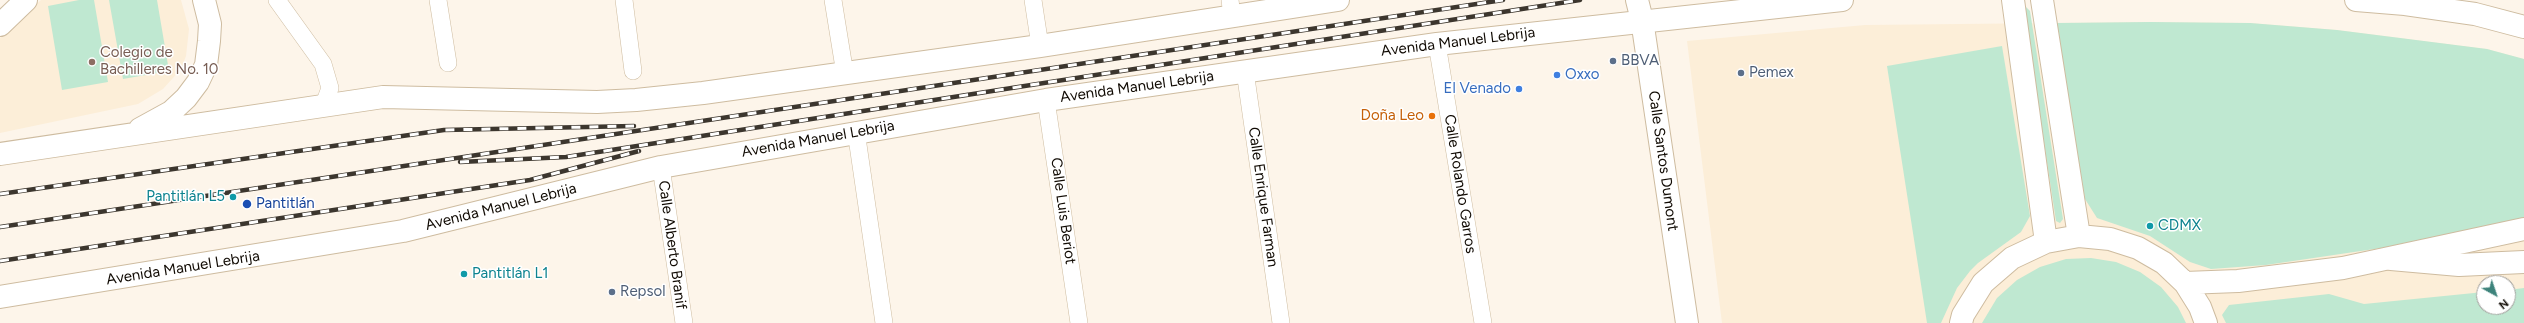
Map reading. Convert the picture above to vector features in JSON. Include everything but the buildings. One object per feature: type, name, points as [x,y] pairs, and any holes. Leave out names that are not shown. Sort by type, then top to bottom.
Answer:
[{"type":"main road","points":[[0,25],[26,0]]},
{"type":"main road","points":[[126,136],[171,112],[186,98],[198,82],[206,65],[209,41],[210,24],[204,0]]},
{"type":"main road","points":[[0,154],[383,97],[597,102],[636,100],[845,74],[1040,46],[1231,8],[1338,0]]},
{"type":"main road","name":"Avenida Manuel Lebrija","points":[[0,297],[403,231],[661,167],[856,131],[1046,100],[1437,44],[1640,10],[1842,0]]},
{"type":"main road","points":[[2013,0],[2046,242]]},
{"type":"main road","points":[[2042,0],[2079,236]]},
{"type":"main road","points":[[2356,0],[2405,4],[2475,14],[2524,28]]},
{"type":"main road","name":"Calle Santos Dumont","points":[[1640,10],[1687,323]]},
{"type":"main road","points":[[2185,283],[2292,275],[2343,268],[2391,259],[2524,229]]},
{"type":"main road","points":[[1961,323],[1963,315],[1983,283],[2012,258],[2046,242],[2079,236],[2110,239],[2138,248],[2164,263],[2185,283],[2200,307],[2206,323]]},
{"type":"main road","points":[[2391,259],[2459,265],[2524,262]]},
{"type":"street","points":[[277,0],[323,64],[330,88],[323,107]]},
{"type":"street","points":[[438,0],[448,63]]},
{"type":"street","points":[[624,0],[633,71]]},
{"type":"street","points":[[833,0],[845,74]]},
{"type":"street","points":[[1033,0],[1040,46]]},
{"type":"street","name":"Calle Rolando Garros","points":[[1437,44],[1483,323]]},
{"type":"street","name":"Calle Enrique Farman","points":[[1245,71],[1281,323]]},
{"type":"street","name":"Calle Luis Beriot","points":[[1046,100],[1079,323]]},
{"type":"street","points":[[856,131],[884,323]]},
{"type":"street","name":"Calle Alberto Branif","points":[[661,167],[684,323]]},
{"type":"shaded area","name":"Colegio de Bachilleres No. 10","points":[[41,0],[181,0],[189,29],[186,56],[181,69],[163,89],[138,104],[0,133],[0,38]]},
{"type":"shaded area","points":[[2150,22],[2250,23],[2337,30],[2487,49],[2524,59],[2524,323],[1722,323],[1687,41],[1865,25]]},
{"type":"green space","points":[[79,0],[94,0],[108,82],[62,90],[48,6]]},
{"type":"green space","points":[[109,0],[157,0],[169,71],[123,79]]},
{"type":"green space","points":[[2026,7],[2030,11],[2063,219],[2060,223],[2056,221],[2024,12]]},
{"type":"green space","points":[[2055,23],[2250,23],[2337,30],[2487,49],[2524,59],[2524,218],[2388,247],[2266,265],[2211,269],[2190,262],[2150,236],[2097,218],[2085,199]]},
{"type":"green space","points":[[2002,46],[2030,216],[2021,232],[1978,263],[1970,271],[1957,288],[1941,323],[1927,323],[1887,66]]},
{"type":"green space","points":[[2091,258],[2116,262],[2140,272],[2161,287],[2178,307],[2186,323],[1982,323],[1997,298],[2017,280],[2040,267],[2066,259]]},
{"type":"green space","points":[[2524,288],[2524,323],[2226,323],[2222,315],[2229,305],[2329,294],[2364,304],[2476,293],[2476,315],[2516,315],[2516,289]]},
{"type":"railway","points":[[0,227],[1503,0]]},
{"type":"railway","points":[[460,162],[566,157],[1580,0]]},
{"type":"railway","points":[[0,194],[444,130],[634,126]]},
{"type":"railway","points":[[0,261],[530,180],[639,151]]},
{"type":"place","name":"BBVA","points":[[1613,61]]},
{"type":"place","name":"Colegio de Bachilleres No. 10","points":[[92,62]]},
{"type":"place","name":"Pemex","points":[[1741,73]]},
{"type":"place","name":"Oxxo","points":[[1557,75]]},
{"type":"place","name":"El Venado","points":[[1519,89]]},
{"type":"place","name":"Doña Leo","points":[[1432,116]]},
{"type":"place","name":"Pantitlán L5","points":[[233,197]]},
{"type":"place","name":"Pantitlán","points":[[247,204]]},
{"type":"place","name":"CDMX","points":[[2150,226]]},
{"type":"place","name":"Pantitlán L1","points":[[464,274]]},
{"type":"place","name":"Repsol","points":[[612,292]]}]
